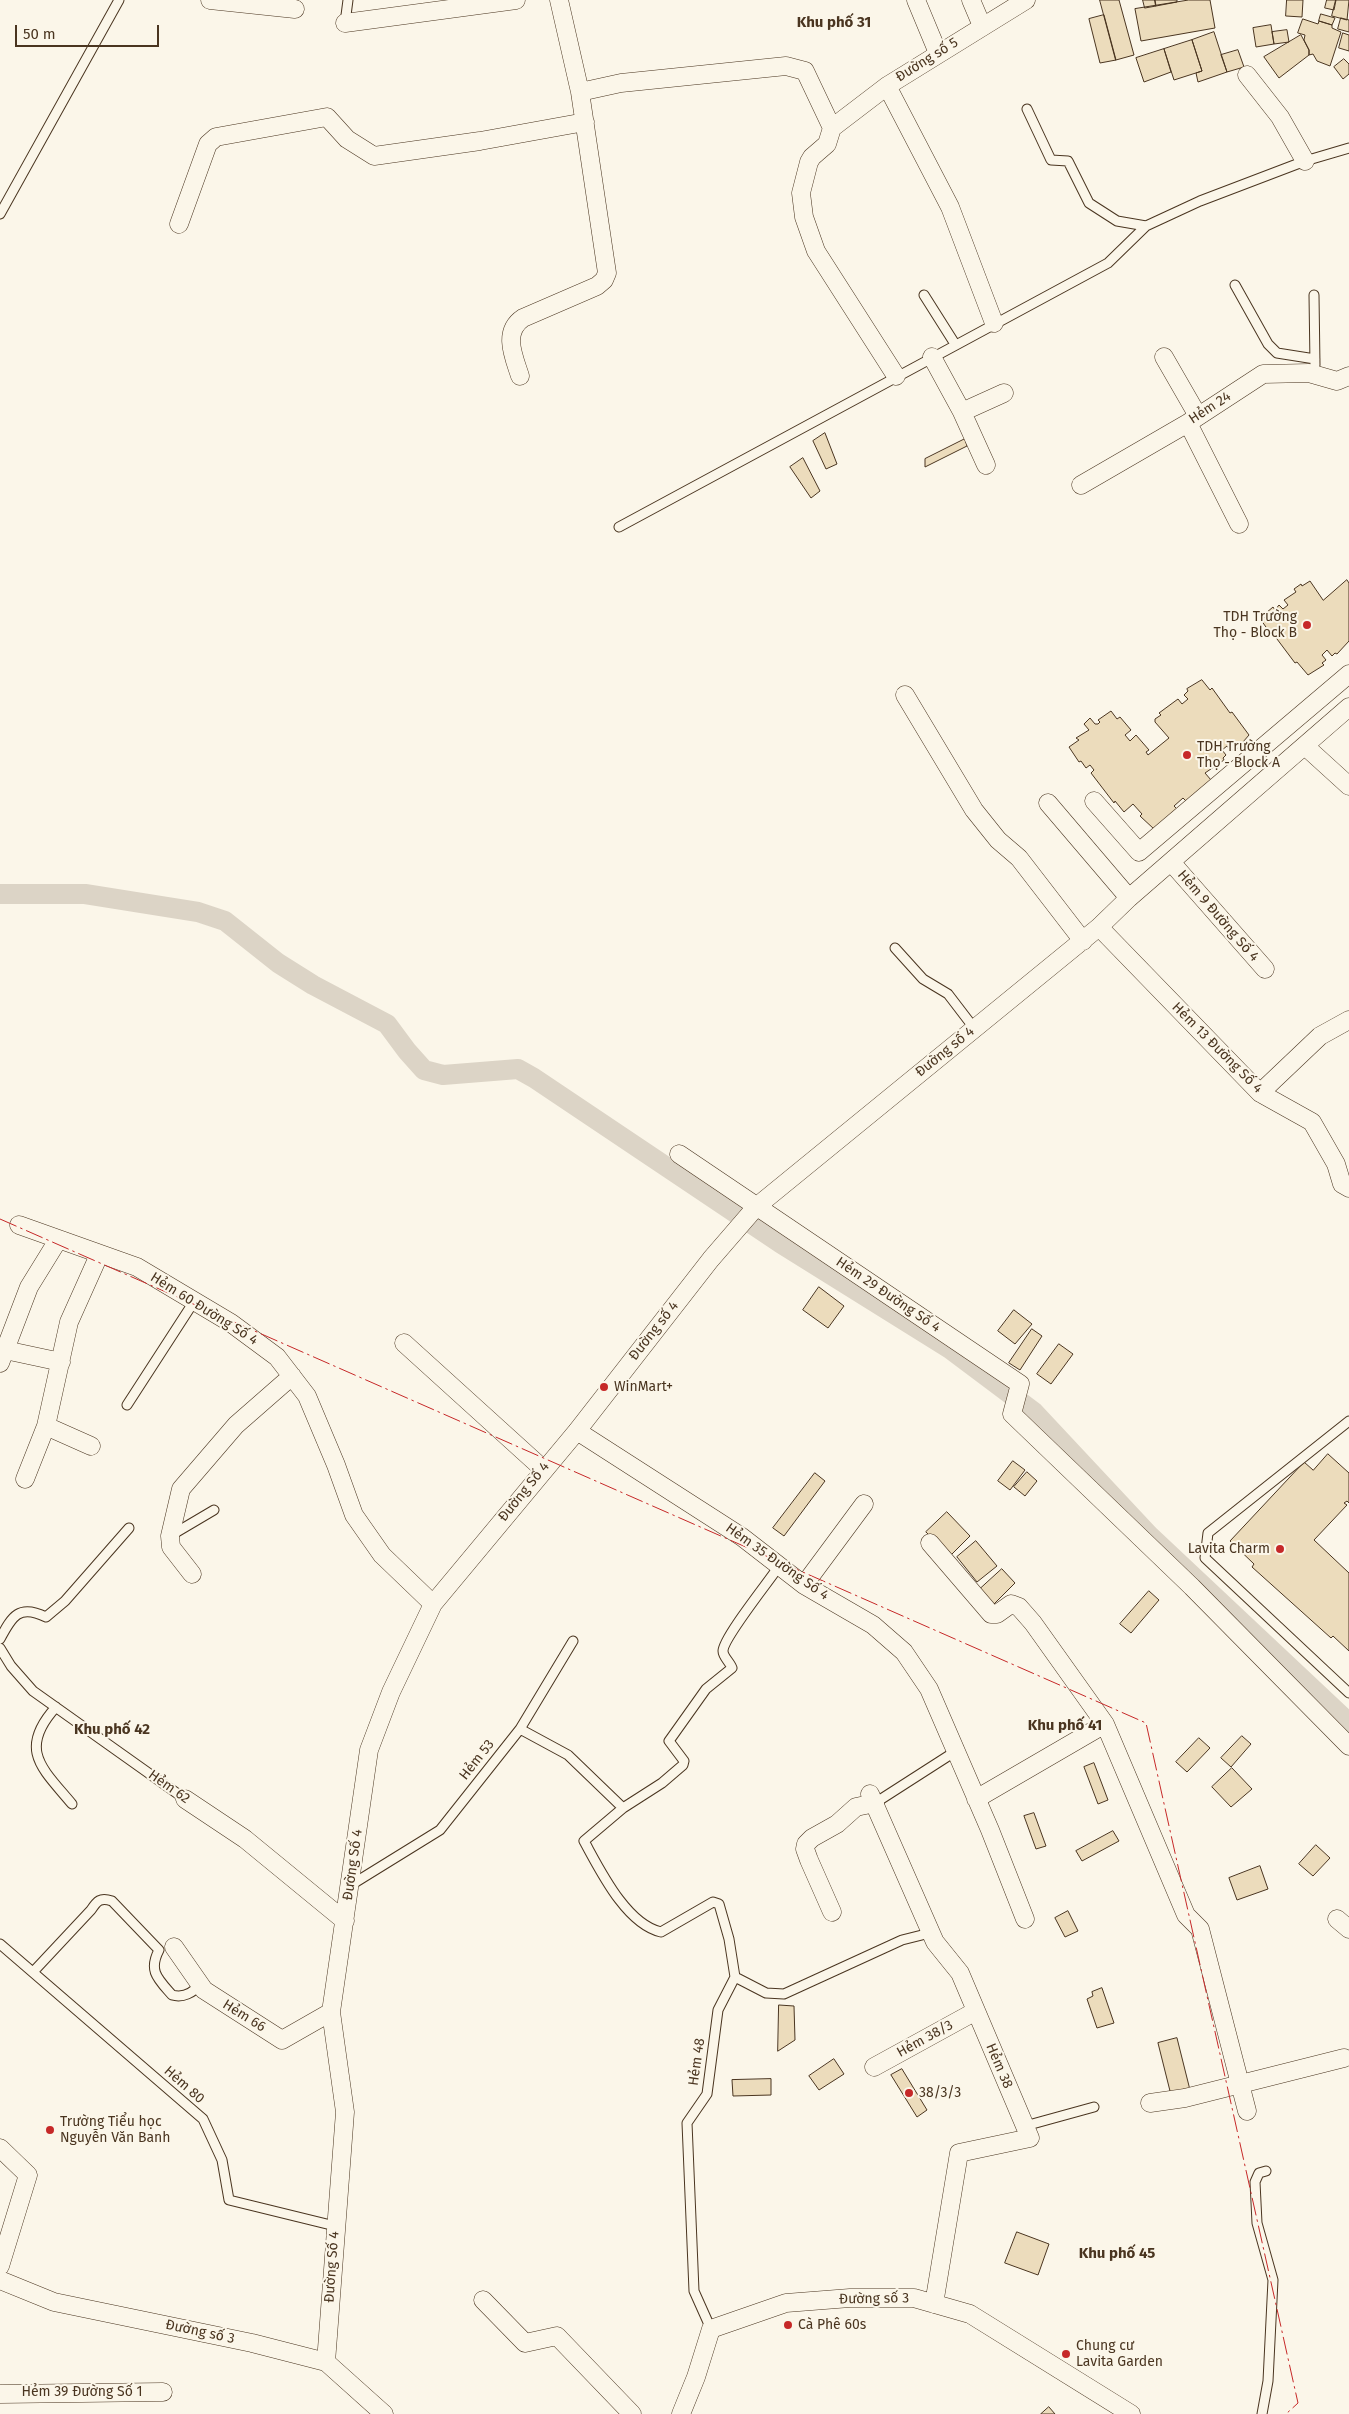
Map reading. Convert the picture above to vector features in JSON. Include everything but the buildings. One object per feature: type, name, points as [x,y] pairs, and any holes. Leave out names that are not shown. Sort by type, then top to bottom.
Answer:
[{"type":"street","points":[[210,0],[295,9]]},
{"type":"street","points":[[345,23],[516,0]]},
{"type":"street","points":[[520,376],[511,347],[516,323],[597,286],[606,277],[580,92],[559,0]]},
{"type":"street","points":[[916,0],[938,53]]},
{"type":"street","points":[[971,0],[982,26]]},
{"type":"street","name":"Đường số 5","points":[[832,128],[887,86],[1026,0]]},
{"type":"street","points":[[580,92],[621,83],[786,66],[805,71],[832,128],[827,144],[809,162],[802,193],[804,217],[816,251],[896,376]]},
{"type":"street","points":[[1247,75],[1280,117],[1305,161]]},
{"type":"street","points":[[887,86],[950,207],[994,323]]},
{"type":"street","points":[[179,224],[208,144],[216,137],[327,117],[347,139],[374,156],[480,141],[585,122]]},
{"type":"street","points":[[932,357],[962,412],[986,466]]},
{"type":"street","points":[[1164,357],[1239,524]]},
{"type":"street","name":"Hẻm 24","points":[[1081,485],[1193,419],[1263,374],[1309,373],[1315,367],[1336,380],[1349,376]]},
{"type":"street","points":[[962,412],[1004,393]]},
{"type":"street","points":[[1094,801],[1139,852],[1349,674]]},
{"type":"street","points":[[905,695],[974,810],[998,840],[1019,858],[1083,941]]},
{"type":"street","name":"Đường số 4","points":[[577,1431],[756,1207],[1100,927],[1130,898],[1349,707]]},
{"type":"street","points":[[1305,746],[1349,786]]},
{"type":"street","points":[[1048,803],[1130,898]]},
{"type":"street","name":"Hẻm 9 Đường Số 4","points":[[1172,862],[1265,969]]},
{"type":"street","name":"Hẻm 13 Đường Số 4","points":[[1100,927],[1260,1093],[1312,1122],[1336,1164],[1342,1184],[1349,1188]]},
{"type":"street","points":[[1260,1093],[1320,1036],[1349,1020]]},
{"type":"street","name":"Hẻm 29 Đường Số 4","points":[[679,1154],[1020,1384],[1012,1414],[1178,1573],[1349,1746]]},
{"type":"street","name":"Hẻm 60 Đường Số 4","points":[[19,1225],[137,1267],[231,1323],[277,1357],[307,1396],[336,1465],[354,1515],[382,1555],[433,1604]]},
{"type":"street","points":[[58,1240],[29,1287],[3,1357],[60,1362]]},
{"type":"street","points":[[24,1479],[46,1426],[69,1322],[99,1255]]},
{"type":"street","points":[[404,1343],[543,1469]]},
{"type":"street","points":[[192,1574],[171,1547],[170,1536],[181,1489],[236,1425],[292,1376]]},
{"type":"street","points":[[46,1426],[92,1446]]},
{"type":"street","name":"Đường Số 4","points":[[326,2362],[345,2112],[331,2012],[369,1750],[391,1692],[433,1604],[543,1469],[577,1431]]},
{"type":"street","name":"Hẻm 35 Đường Số 4","points":[[577,1431],[742,1537],[804,1585],[873,1625],[904,1652],[929,1689],[1025,1918]]},
{"type":"street","points":[[804,1585],[864,1504]]},
{"type":"street","points":[[930,1543],[991,1614],[996,1614],[1011,1604],[1019,1608],[1033,1624],[1105,1724],[1186,1915],[1200,1929],[1247,2111]]},
{"type":"street","points":[[976,1799],[1105,1724]]},
{"type":"street","points":[[832,1912],[809,1860],[805,1849],[806,1844],[812,1838],[837,1824],[856,1807],[872,1798]]},
{"type":"street","name":"Hẻm 38","points":[[872,1798],[930,1933],[960,1973],[1025,2126]]},
{"type":"street","name":"Hẻm 62","points":[[185,1799],[245,1839],[345,1921]]},
{"type":"street","name":"Hẻm 66","points":[[174,1947],[204,1990],[282,2040],[331,2012]]},
{"type":"street","name":"Hẻm 38/3","points":[[874,2067],[976,2012]]},
{"type":"street","points":[[1150,2103],[1176,2100],[1344,2058]]},
{"type":"street","points":[[934,2304],[959,2153],[1030,2138],[1025,2126]]},
{"type":"street","points":[[0,2148],[28,2175],[0,2266]]},
{"type":"street","name":"Đường số 3","points":[[0,2280],[54,2302],[252,2343],[326,2362],[384,2414]]},
{"type":"street","name":"Đường số 3","points":[[712,2329],[786,2303],[850,2298],[914,2298],[970,2314],[1131,2414]]},
{"type":"street","points":[[483,2300],[525,2343],[557,2336],[632,2414]]},
{"type":"street","points":[[681,2414],[712,2329]]},
{"type":"street","name":"Hẻm 39 Đường Số 1","points":[[0,2394],[163,2392]]},
{"type":"lane","points":[[0,214],[119,0]]},
{"type":"lane","points":[[345,23],[348,0]]},
{"type":"lane","points":[[1026,109],[1051,160],[1068,161],[1089,203],[1117,221],[1146,226]]},
{"type":"lane","points":[[619,527],[1108,263],[1146,226],[1200,201],[1305,161],[1349,148]]},
{"type":"lane","points":[[1235,285],[1268,344],[1277,353],[1315,367],[1314,295]]},
{"type":"lane","points":[[924,295],[955,344]]},
{"type":"lane","points":[[895,948],[923,979],[948,994],[974,1028]]},
{"type":"lane","points":[[127,1405],[195,1300]]},
{"type":"lane","points":[[1349,1421],[1208,1533],[1205,1558],[1349,1693]]},
{"type":"lane","points":[[170,1536],[214,1510]]},
{"type":"lane","points":[[0,1639],[9,1622],[23,1612],[30,1611],[46,1617],[65,1601],[129,1528]]},
{"type":"lane","points":[[779,1566],[732,1631],[723,1648],[724,1655],[732,1668],[706,1689],[668,1741],[684,1761],[683,1765],[662,1783],[623,1808],[584,1841],[611,1892],[649,1929],[661,1932],[713,1902],[719,1904],[729,1939],[735,1977],[766,1993],[784,1994],[902,1940],[930,1933]]},
{"type":"lane","name":"Hẻm 53","points":[[350,1885],[440,1830],[520,1729],[573,1641]]},
{"type":"lane","name":"Hẻm 62","points":[[0,1648],[11,1666],[33,1691],[185,1799]]},
{"type":"lane","points":[[56,1707],[44,1722],[36,1748],[39,1765],[72,1804]]},
{"type":"lane","points":[[520,1729],[568,1755],[623,1808]]},
{"type":"lane","points":[[872,1798],[956,1750]]},
{"type":"lane","points":[[33,1972],[91,1910],[97,1901],[104,1898],[112,1901],[159,1950],[153,1960],[153,1969],[172,1995],[186,1994],[194,1991],[200,1984]]},
{"type":"lane","name":"Hẻm 80","points":[[1,1948],[33,1972],[203,2119],[222,2160],[229,2200],[335,2226]]},
{"type":"lane","name":"Hẻm 48","points":[[712,2329],[694,2291],[688,2123],[707,2094],[718,2010],[735,1977]]},
{"type":"lane","points":[[1025,2126],[1094,2107]]},
{"type":"lane","points":[[1262,2414],[1268,2381],[1273,2280],[1257,2222],[1255,2182],[1259,2173],[1266,2172]]},
{"type":"waterway","points":[[0,894],[85,894],[198,912],[225,921],[278,963],[313,985],[387,1024],[424,1070],[443,1075],[518,1069],[534,1078],[780,1243],[950,1349],[1034,1412],[1149,1535],[1349,1723]]},
{"type":"power","points":[[0,1219],[1146,1723],[1298,2403],[1286,2414]]},
{"type":"place","name":"TDH Trường Thọ - Block B","points":[[1307,625]]},
{"type":"place","name":"TDH Trường Thọ - Block A","points":[[1187,755]]},
{"type":"place","name":"WinMart+","points":[[604,1387]]},
{"type":"place","name":"Lavita Charm","points":[[1280,1549]]},
{"type":"place","name":"38/3/3","points":[[909,2093]]},
{"type":"place","name":"Trường Tiểu học Nguyễn Văn Banh","points":[[50,2130]]},
{"type":"place","name":"Cà Phê 60s","points":[[788,2325]]},
{"type":"place","name":"Chung cư Lavita Garden","points":[[1066,2354]]},
{"type":"district","name":"Khu phố 31","points":[[834,23]]},
{"type":"district","name":"Khu phố 41","points":[[1065,1726]]},
{"type":"district","name":"Khu phố 42","points":[[112,1730]]},
{"type":"district","name":"Khu phố 45","points":[[1117,2254]]}]
